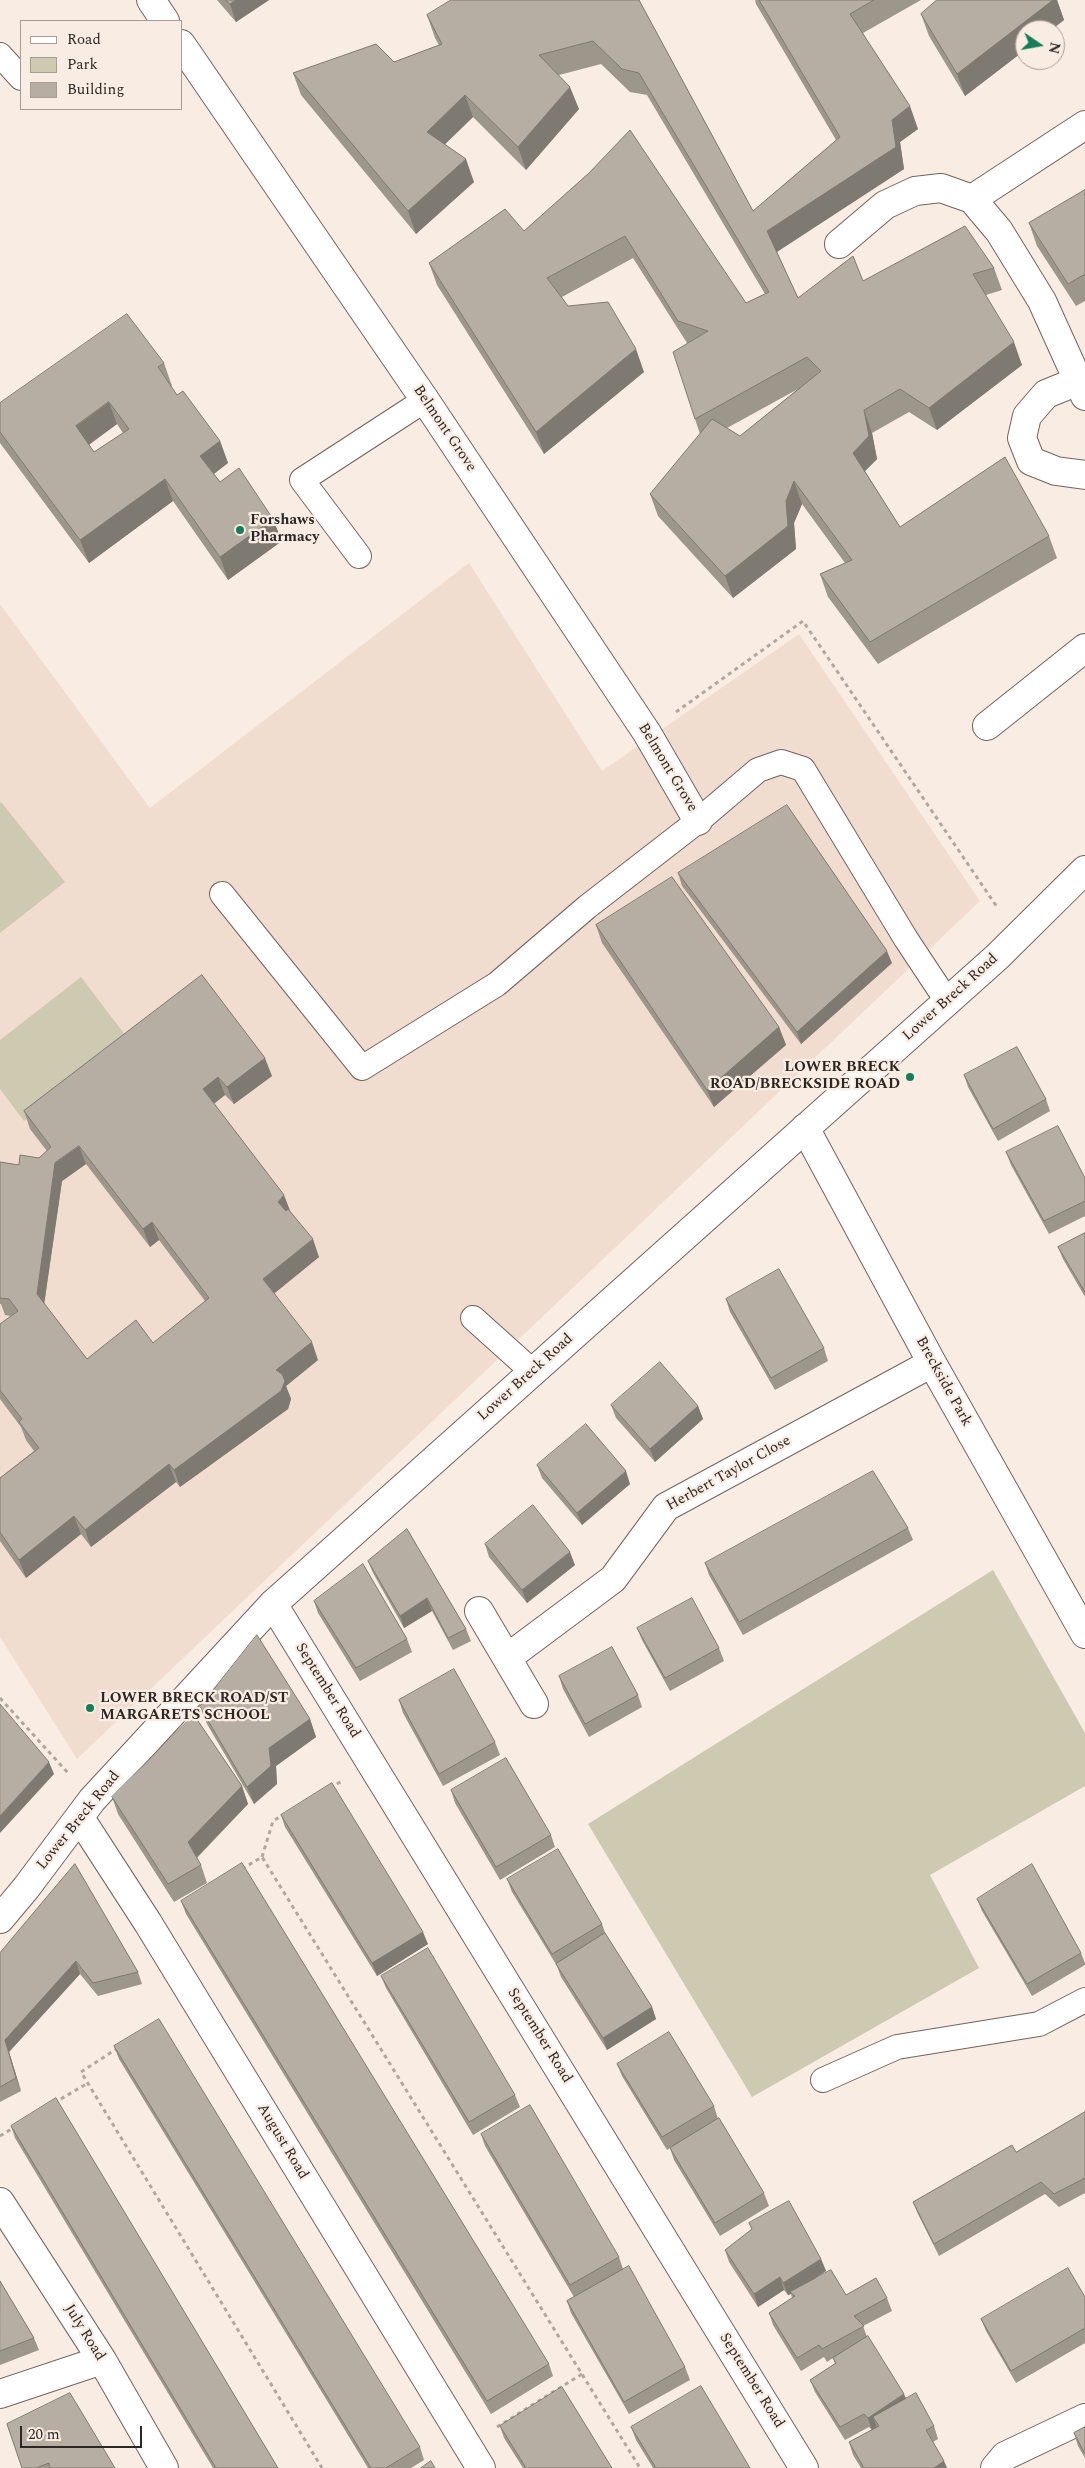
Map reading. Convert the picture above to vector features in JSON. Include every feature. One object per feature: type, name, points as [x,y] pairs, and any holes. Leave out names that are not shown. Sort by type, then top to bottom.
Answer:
[{"type":"street","points":[[151,0],[164,20]]},
{"type":"street","name":"Belmont Grove","points":[[182,45],[425,400],[647,733],[698,820]]},
{"type":"street","points":[[972,199],[1085,125]]},
{"type":"street","points":[[839,244],[886,205],[915,191],[941,188],[972,199],[999,231],[1042,301],[1081,388],[1046,394],[1027,416],[1022,438],[1031,461],[1056,471],[1085,475]]},
{"type":"street","points":[[987,726],[1085,648]]},
{"type":"street","name":"Lower Breck Road","points":[[0,1919],[86,1809],[273,1604],[947,1002],[1018,937],[1085,870]]},
{"type":"street","name":"Breckside Park","points":[[805,1128],[932,1363],[1085,1634]]},
{"type":"street","name":"Herbert Taylor Close","points":[[507,1658],[613,1579],[666,1506],[932,1363]]},
{"type":"street","name":"September Road","points":[[273,1604],[804,2468]]},
{"type":"street","points":[[479,1611],[534,1704]]},
{"type":"street","name":"August Road","points":[[86,1809],[154,1932],[481,2468]]},
{"type":"street","name":"July Road","points":[[0,2202],[102,2360],[164,2468]]},
{"type":"street","points":[[0,2394],[102,2360]]},
{"type":"street","points":[[995,2468],[1005,2456],[1085,2418]]},
{"type":"lane","points":[[0,55],[20,77]]},
{"type":"lane","points":[[359,556],[302,480],[425,400]]},
{"type":"lane","points":[[222,894],[362,1068],[497,984],[587,907],[698,820],[758,770],[781,762],[803,769],[906,939],[947,1002]]},
{"type":"lane","points":[[473,1318],[533,1372]]},
{"type":"lane","points":[[823,2080],[897,2047],[1039,2024],[1085,2000]]},
{"type":"path","points":[[647,733],[803,621],[1018,937]]},
{"type":"path","points":[[0,1698],[86,1809]]},
{"type":"path","points":[[322,1793],[372,1764]]},
{"type":"path","points":[[238,1871],[262,1857],[272,1821],[289,1812]]},
{"type":"path","points":[[262,1857],[640,2468]]},
{"type":"path","points":[[122,2046],[81,2072],[322,2468]]},
{"type":"path","points":[[48,2107],[88,2083]]},
{"type":"path","points":[[0,2136],[16,2127]]},
{"type":"path","points":[[467,2445],[582,2374]]},
{"type":"shaded area","points":[[469,563],[602,771],[799,634],[980,901],[77,1759],[0,1637],[0,604],[150,808]]},
{"type":"green space","points":[[0,803],[65,882],[0,933]]},
{"type":"green space","points":[[81,977],[129,1040],[24,1121],[0,1089],[0,1040]]},
{"type":"green space","points":[[993,1570],[1085,1733],[1085,1786],[930,1875],[979,1968],[752,2097],[588,1824]]},
{"type":"building","points":[[226,0],[236,0],[230,4]]},
{"type":"building","points":[[451,0],[639,0],[753,211],[840,137],[759,0],[874,0],[850,14],[910,106],[892,120],[896,147],[767,231],[798,298],[853,256],[863,281],[965,226],[994,268],[973,274],[1014,342],[929,408],[900,389],[864,410],[869,436],[853,453],[900,527],[1005,457],[1049,536],[870,642],[820,574],[852,560],[794,481],[786,501],[788,526],[725,576],[650,494],[712,419],[740,436],[821,371],[807,357],[695,419],[673,352],[708,331],[678,321],[625,236],[547,278],[568,306],[608,302],[636,349],[536,432],[429,263],[505,209],[524,231],[589,173],[630,130],[746,303],[769,292],[639,73],[622,69],[593,41],[539,55],[570,87],[518,147],[465,95],[427,132],[466,159],[408,211],[293,73],[376,44],[394,62],[442,44],[427,15]]},
{"type":"building","points":[[937,0],[1053,0],[1027,20],[1015,20],[1015,29],[957,74],[921,14]]},
{"type":"building","points":[[1085,190],[1085,274],[1068,284],[1029,223]]},
{"type":"building","points":[[127,314],[164,363],[158,367],[177,395],[183,391],[220,441],[200,456],[220,482],[239,468],[273,519],[220,557],[165,479],[80,540],[0,432],[0,403]],"holes":[[[109,402],[129,429],[94,452],[76,426]]]},
{"type":"building","points":[[787,805],[887,951],[797,1032],[678,873]]},
{"type":"building","points":[[672,877],[779,1027],[707,1090],[596,925]]},
{"type":"building","points":[[202,975],[265,1058],[227,1087],[218,1077],[203,1089],[284,1195],[278,1202],[286,1211],[288,1209],[313,1239],[263,1279],[312,1342],[276,1370],[282,1374],[285,1381],[281,1391],[174,1470],[169,1464],[85,1530],[74,1516],[19,1560],[0,1532],[0,1478],[39,1448],[19,1422],[22,1419],[0,1390],[0,1324],[18,1311],[9,1299],[0,1298],[0,1162],[19,1165],[20,1155],[39,1158],[51,1147],[24,1111]],"holes":[[[79,1146],[143,1229],[152,1222],[209,1298],[153,1343],[136,1320],[87,1359],[37,1294],[55,1163]]]},
{"type":"building","points":[[1017,1047],[1046,1099],[993,1129],[964,1075]]},
{"type":"building","points":[[1058,1126],[1085,1178],[1085,1201],[1044,1221],[1006,1152]]},
{"type":"building","points":[[1085,1233],[1085,1292],[1058,1247]]},
{"type":"building","points":[[779,1269],[824,1348],[771,1378],[726,1299]]},
{"type":"building","points":[[660,1362],[698,1406],[650,1449],[611,1405]]},
{"type":"building","points":[[586,1424],[626,1471],[577,1513],[537,1465]]},
{"type":"building","points":[[873,1471],[908,1528],[739,1622],[705,1563]]},
{"type":"building","points":[[533,1505],[570,1552],[522,1590],[485,1544]]},
{"type":"building","points":[[407,1529],[466,1629],[448,1638],[427,1598],[400,1616],[368,1561]]},
{"type":"building","points":[[363,1564],[407,1639],[356,1668],[314,1601]]},
{"type":"building","points":[[692,1598],[719,1648],[665,1678],[637,1628]]},
{"type":"building","points":[[257,1635],[310,1719],[269,1748],[271,1766],[247,1787],[200,1707]]},
{"type":"building","points":[[612,1647],[638,1695],[585,1724],[559,1676]]},
{"type":"building","points":[[454,1669],[495,1742],[439,1774],[399,1700]]},
{"type":"building","points":[[0,1704],[49,1762],[0,1816]]},
{"type":"building","points":[[194,1715],[242,1786],[188,1842],[201,1865],[168,1884],[112,1797]]},
{"type":"building","points":[[506,1758],[551,1835],[496,1867],[451,1790]]},
{"type":"building","points":[[332,1783],[423,1932],[372,1963],[281,1815]]},
{"type":"building","points":[[558,1849],[602,1924],[552,1954],[507,1879]]},
{"type":"building","points":[[242,1863],[549,2364],[487,2401],[181,1901]]},
{"type":"building","points":[[75,1864],[138,1972],[93,1983],[76,1961],[5,2040],[16,2078],[0,2087],[0,1953]]},
{"type":"building","points":[[1032,1864],[1081,1953],[1027,1984],[977,1899]]},
{"type":"building","points":[[605,1933],[652,2007],[603,2038],[556,1964]]},
{"type":"building","points":[[428,1948],[515,2095],[469,2122],[381,1976]]},
{"type":"building","points":[[159,2019],[420,2447],[386,2468],[371,2468],[114,2046]]},
{"type":"building","points":[[669,2032],[714,2106],[662,2137],[617,2064]]},
{"type":"building","points":[[56,2098],[278,2468],[216,2468],[11,2126]]},
{"type":"building","points":[[530,2105],[619,2257],[570,2285],[481,2134]]},
{"type":"building","points":[[1085,2112],[1085,2178],[1054,2194],[1041,2182],[934,2244],[913,2202],[1012,2145],[1016,2152]]},
{"type":"building","points":[[719,2118],[764,2193],[715,2223],[670,2148]]},
{"type":"building","points":[[789,2201],[821,2259],[783,2283],[780,2277],[754,2294],[725,2250],[752,2229],[749,2223]]},
{"type":"building","points":[[629,2266],[685,2367],[624,2402],[567,2301]]},
{"type":"building","points":[[1068,2268],[1085,2297],[1085,2328],[1011,2371],[981,2319]]},
{"type":"building","points":[[831,2270],[846,2295],[876,2278],[887,2298],[854,2316],[864,2326],[822,2349],[819,2345],[797,2358],[769,2313],[795,2296],[790,2292]]},
{"type":"building","points":[[0,2281],[34,2338],[0,2351]]},
{"type":"building","points":[[868,2336],[904,2394],[868,2418],[864,2414],[840,2427],[810,2380],[836,2363],[833,2358]]},
{"type":"building","points":[[701,2386],[750,2468],[656,2468],[631,2427]]},
{"type":"building","points":[[562,2387],[612,2468],[526,2468],[500,2426]]},
{"type":"building","points":[[70,2393],[115,2468],[50,2468],[49,2463],[36,2468],[22,2468],[7,2424]]},
{"type":"building","points":[[916,2393],[934,2426],[926,2430],[944,2461],[934,2468],[864,2468],[849,2442],[879,2426],[873,2417]]},
{"type":"building","points":[[1085,2427],[1085,2454],[1074,2433]]},
{"type":"building","points":[[431,2461],[435,2468],[421,2468]]},
{"type":"place","name":"Forshaws Pharmacy","points":[[240,530]]},
{"type":"place","name":"LOWER BRECK ROAD/BRECKSIDE ROAD","points":[[910,1077]]},
{"type":"place","name":"LOWER BRECK ROAD/ST MARGARETS SCHOOL","points":[[90,1708]]}]
